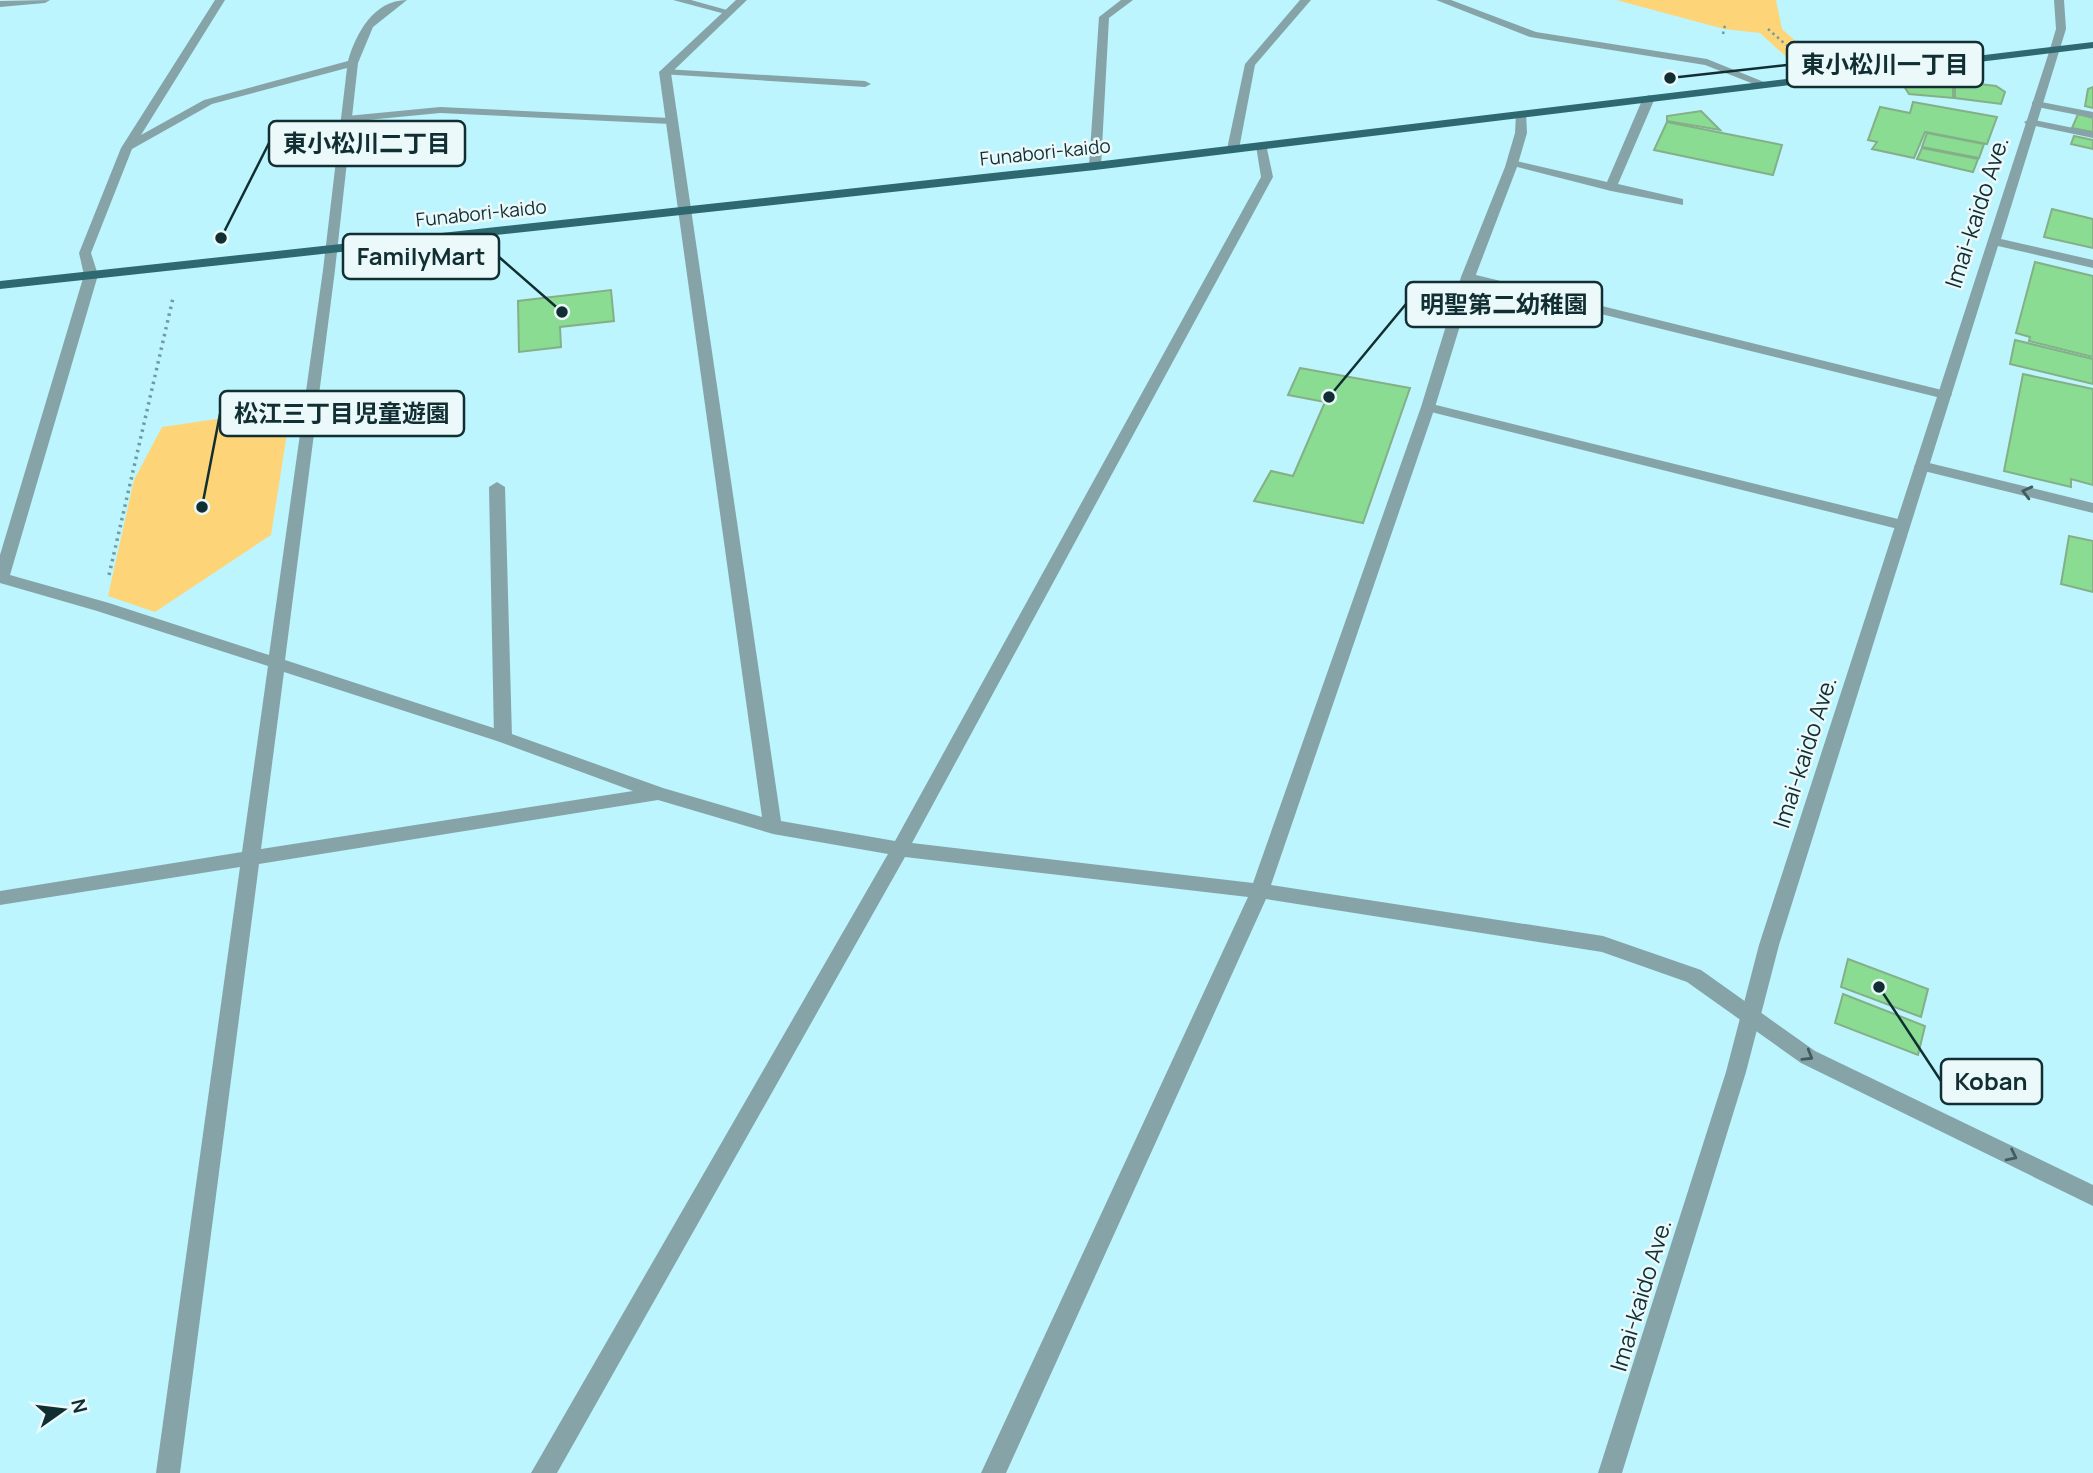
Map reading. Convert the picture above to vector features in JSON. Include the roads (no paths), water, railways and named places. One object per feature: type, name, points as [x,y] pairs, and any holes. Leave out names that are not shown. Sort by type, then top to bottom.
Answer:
[{"type":"main road","name":"Funabori-kaido","points":[[0,285],[1095,166],[2093,45]]},
{"type":"street","points":[[0,4],[45,0]]},
{"type":"street","points":[[220,0],[127,148],[85,253],[91,275],[0,578],[103,607],[503,737],[658,793],[773,827],[900,849],[1259,891],[1603,944],[1694,976],[1808,1057],[2093,1196]]},
{"type":"street","points":[[168,1473],[332,248],[353,63],[360,39],[371,20],[402,0]]},
{"type":"street","points":[[678,0],[729,12]]},
{"type":"street","points":[[665,72],[742,0]]},
{"type":"street","points":[[1095,166],[1104,17],[1128,0]]},
{"type":"street","points":[[1233,149],[1250,64],[1306,0]]},
{"type":"street","points":[[1441,0],[1460,3],[1534,35],[1707,62],[1763,83]]},
{"type":"street","name":"Imai-kaido Ave.","points":[[1610,1473],[1751,1018],[1769,946],[1920,466],[2055,50],[2061,29],[2059,0]]},
{"type":"street","points":[[127,148],[208,102],[353,63]]},
{"type":"street","points":[[665,72],[865,84]]},
{"type":"street","points":[[665,72],[773,827]]},
{"type":"street","points":[[1611,187],[1649,98]]},
{"type":"street","points":[[2036,104],[2093,115]]},
{"type":"street","points":[[347,119],[440,110],[670,121]]},
{"type":"street","points":[[993,1473],[1259,891],[1428,407],[1468,277],[1512,164],[1521,133],[1522,114]]},
{"type":"street","points":[[2031,122],[2093,135]]},
{"type":"street","points":[[543,1473],[900,849],[1267,177],[1262,146]]},
{"type":"street","points":[[1512,164],[1679,202]]},
{"type":"street","points":[[1992,241],[2093,264]]},
{"type":"street","points":[[1468,277],[1945,395]]},
{"type":"street","points":[[1428,407],[1902,525]]},
{"type":"street","points":[[1920,466],[2093,508]]},
{"type":"street","points":[[497,487],[503,737]]},
{"type":"street","points":[[0,898],[658,793]]},
{"type":"place","name":"東小松川一丁目","points":[[1670,78]]},
{"type":"place","name":"東小松川二丁目","points":[[221,238]]},
{"type":"place","name":"FamilyMart","points":[[562,312]]},
{"type":"place","name":"明聖第二幼稚園","points":[[1329,397]]},
{"type":"place","name":"松江三丁目児童遊園","points":[[202,507]]},
{"type":"place","name":"Koban","points":[[1879,987]]}]
